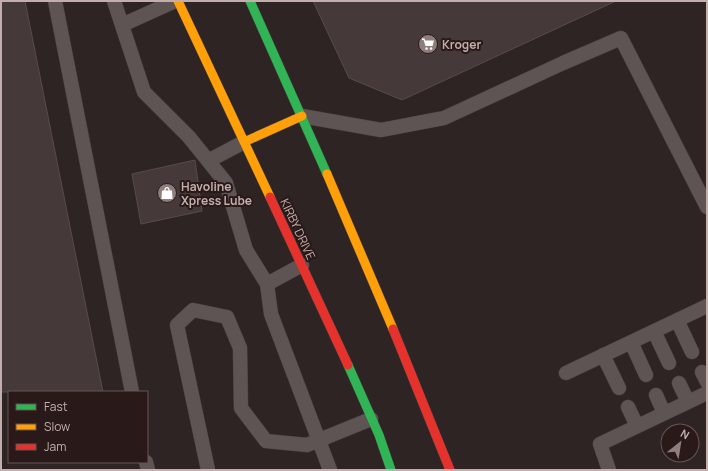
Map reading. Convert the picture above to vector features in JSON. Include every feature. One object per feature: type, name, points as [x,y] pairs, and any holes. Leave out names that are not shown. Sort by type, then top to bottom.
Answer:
[{"type":"main road","name":"KIRBY DRIVE","points":[[177,1],[330,324],[371,419],[391,470]]},
{"type":"main road","points":[[250,1],[302,116],[422,399],[450,470]]},
{"type":"main road","points":[[244,142],[302,116]]},
{"type":"lane","points":[[55,1],[132,391]]},
{"type":"lane","points":[[114,1],[144,92],[189,137],[226,183],[246,250],[267,284],[270,314],[330,470]]},
{"type":"lane","points":[[122,25],[177,1]]},
{"type":"lane","points":[[302,116],[381,130],[444,118],[563,62],[621,38],[707,207]]},
{"type":"lane","points":[[208,161],[244,142]]},
{"type":"lane","points":[[267,284],[302,265]]},
{"type":"lane","points":[[208,470],[178,325],[193,310],[227,317],[240,348],[241,408],[266,442],[307,445],[371,419]]},
{"type":"lane","points":[[566,373],[677,320],[706,310]]},
{"type":"lane","points":[[677,320],[692,352]]},
{"type":"lane","points":[[654,331],[669,363]]},
{"type":"lane","points":[[631,342],[646,375]]},
{"type":"lane","points":[[603,355],[619,388]]},
{"type":"lane","points":[[679,383],[688,402]]},
{"type":"lane","points":[[609,470],[600,444],[707,393]]},
{"type":"lane","points":[[656,395],[664,413]]},
{"type":"lane","points":[[628,407],[637,426]]},
{"type":"building","points":[[1,1],[25,1],[103,391],[1,392]]},
{"type":"building","name":"Kroger","points":[[313,1],[616,1],[402,100],[349,78]]},
{"type":"building","name":"Havoline Xpress Lube","points":[[195,160],[202,211],[141,224],[132,174]]},
{"type":"traffic: fast","points":[[250,1],[327,174]]},
{"type":"traffic: fast","points":[[348,365],[379,435],[391,470]]},
{"type":"traffic: slow","points":[[178,1],[270,197]]},
{"type":"traffic: slow","points":[[244,142],[302,116]]},
{"type":"traffic: slow","points":[[327,174],[393,329]]},
{"type":"traffic: jam","points":[[270,197],[348,365]]},
{"type":"traffic: jam","points":[[393,329],[450,470]]},
{"type":"place","name":"Kroger","points":[[428,44]]},
{"type":"place","name":"Havoline Xpress Lube","points":[[167,193]]}]
